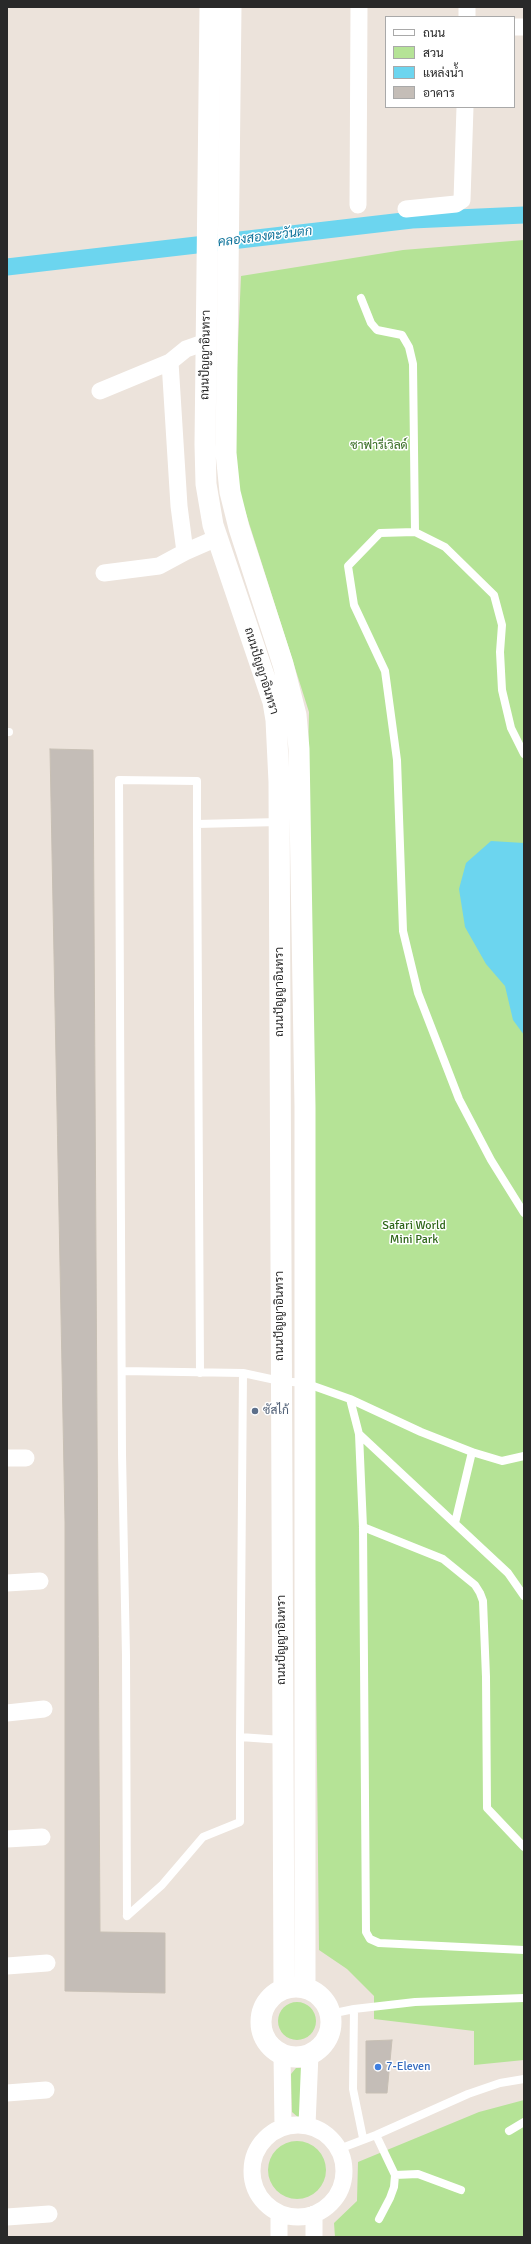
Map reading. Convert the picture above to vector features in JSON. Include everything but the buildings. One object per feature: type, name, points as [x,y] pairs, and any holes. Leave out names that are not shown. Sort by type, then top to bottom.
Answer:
[{"type":"street","name":"ถนนปัญญาอินทรา","points":[[210,7],[206,285],[206,484],[213,525],[273,702],[276,720],[290,822],[305,1107],[305,1383],[284,1988]]},
{"type":"street","name":"ถนนปัญญาอินทรา","points":[[231,7],[226,453],[230,492],[239,528],[283,664],[296,716],[290,822],[280,1381],[293,1740],[306,1988]]},
{"type":"street","points":[[358,205],[359,7]]},
{"type":"street","points":[[406,209],[456,204],[462,200],[465,108]]},
{"type":"street","points":[[207,251],[228,251]]},
{"type":"street","points":[[100,391],[170,362],[186,349],[206,342]]},
{"type":"street","points":[[170,362],[177,474],[186,552]]},
{"type":"street","points":[[104,573],[159,566],[217,538]]},
{"type":"street","points":[[7,1458],[26,1458]]},
{"type":"street","points":[[7,1583],[40,1581]]},
{"type":"street","points":[[7,1713],[44,1709]]},
{"type":"street","points":[[7,1839],[42,1837]]},
{"type":"street","points":[[7,1966],[47,1963]]},
{"type":"street","points":[[284,1988],[306,1988],[319,1995],[328,2007],[331,2022],[329,2035],[322,2046],[310,2054],[297,2056],[282,2055],[270,2047],[262,2035],[260,2021],[263,2007],[272,1996],[284,1988]]},
{"type":"street","points":[[307,2125],[310,2054]]},
{"type":"street","points":[[282,2055],[283,2127]]},
{"type":"street","points":[[7,2093],[46,2090]]},
{"type":"street","points":[[307,2125],[326,2134],[339,2149],[344,2168],[341,2187],[330,2204],[314,2214],[296,2216],[279,2213],[264,2202],[254,2187],[251,2168],[256,2151],[267,2136],[283,2127],[307,2125]]},
{"type":"street","points":[[279,2213],[279,2237]]},
{"type":"street","points":[[7,2217],[49,2214]]},
{"type":"street","points":[[314,2214],[314,2237]]},
{"type":"lane","points":[[361,298],[371,322],[377,330],[402,335],[409,347],[413,364],[415,532]]},
{"type":"lane","points":[[524,754],[511,728],[502,690],[500,652],[502,625],[494,595],[445,547],[415,532],[380,533],[348,566],[354,605],[385,671],[397,760],[403,931],[418,993],[459,1100],[491,1160],[524,1213]]},
{"type":"lane","points":[[200,1373],[197,782],[119,780],[127,1916],[162,1885],[203,1837],[240,1822],[243,1373]]},
{"type":"lane","points":[[197,824],[290,822]]},
{"type":"lane","points":[[122,1371],[243,1373],[280,1381],[305,1383],[350,1399],[421,1432],[472,1452],[502,1461],[524,1456]]},
{"type":"lane","points":[[350,1399],[359,1434],[363,1527],[366,1932],[370,1939],[379,1943],[524,1950]]},
{"type":"lane","points":[[359,1434],[508,1573],[524,1593]]},
{"type":"lane","points":[[455,1523],[472,1452]]},
{"type":"lane","points":[[363,1527],[443,1559],[475,1585],[480,1593],[483,1601],[487,1808],[524,1846]]},
{"type":"lane","points":[[240,1738],[293,1740]]},
{"type":"lane","points":[[330,2014],[354,2009],[415,2002],[524,1998]]},
{"type":"lane","points":[[354,2009],[353,2089],[363,2138]]},
{"type":"lane","points":[[339,2149],[363,2138],[376,2135],[468,2094],[500,2083],[524,2079]]},
{"type":"lane","points":[[510,2131],[524,2122]]},
{"type":"lane","points":[[376,2135],[394,2175],[394,2187],[390,2198],[378,2219]]},
{"type":"lane","points":[[394,2175],[418,2174],[461,2190]]},
{"type":"green space","name":"ซาฟารีเวิลด์","points":[[524,240],[524,2060],[474,2065],[474,2031],[374,2019],[374,1996],[347,1969],[319,1950],[307,813],[309,712],[242,501],[233,459],[241,276],[403,250]]},
{"type":"green space","points":[[297,2002],[307,2005],[313,2011],[316,2021],[313,2031],[307,2037],[297,2040],[287,2037],[281,2031],[278,2021],[281,2011],[287,2005]]},
{"type":"green space","points":[[296,2068],[301,2068],[304,2074],[303,2113],[299,2118],[292,2112],[291,2074]]},
{"type":"green space","points":[[524,2100],[524,2237],[335,2237],[334,2223],[357,2201],[358,2162],[479,2112]]},
{"type":"green space","points":[[297,2141],[308,2143],[321,2154],[324,2159],[326,2170],[324,2181],[313,2194],[308,2197],[297,2199],[286,2197],[273,2186],[270,2181],[268,2170],[270,2159],[281,2146],[286,2143]]},
{"type":"water","points":[[491,841],[524,843],[524,1035],[513,1020],[505,986],[486,964],[465,927],[459,889],[466,863]]},
{"type":"waterway","name":"คลองสองตะวันตก","points":[[7,267],[412,220],[524,215]]},
{"type":"place","name":"ซัสไก้","points":[[255,1411]]},
{"type":"place","name":"7-Eleven","points":[[378,2067]]},
{"type":"park label","name":"Safari World Mini Park","points":[[414,1233]]}]
